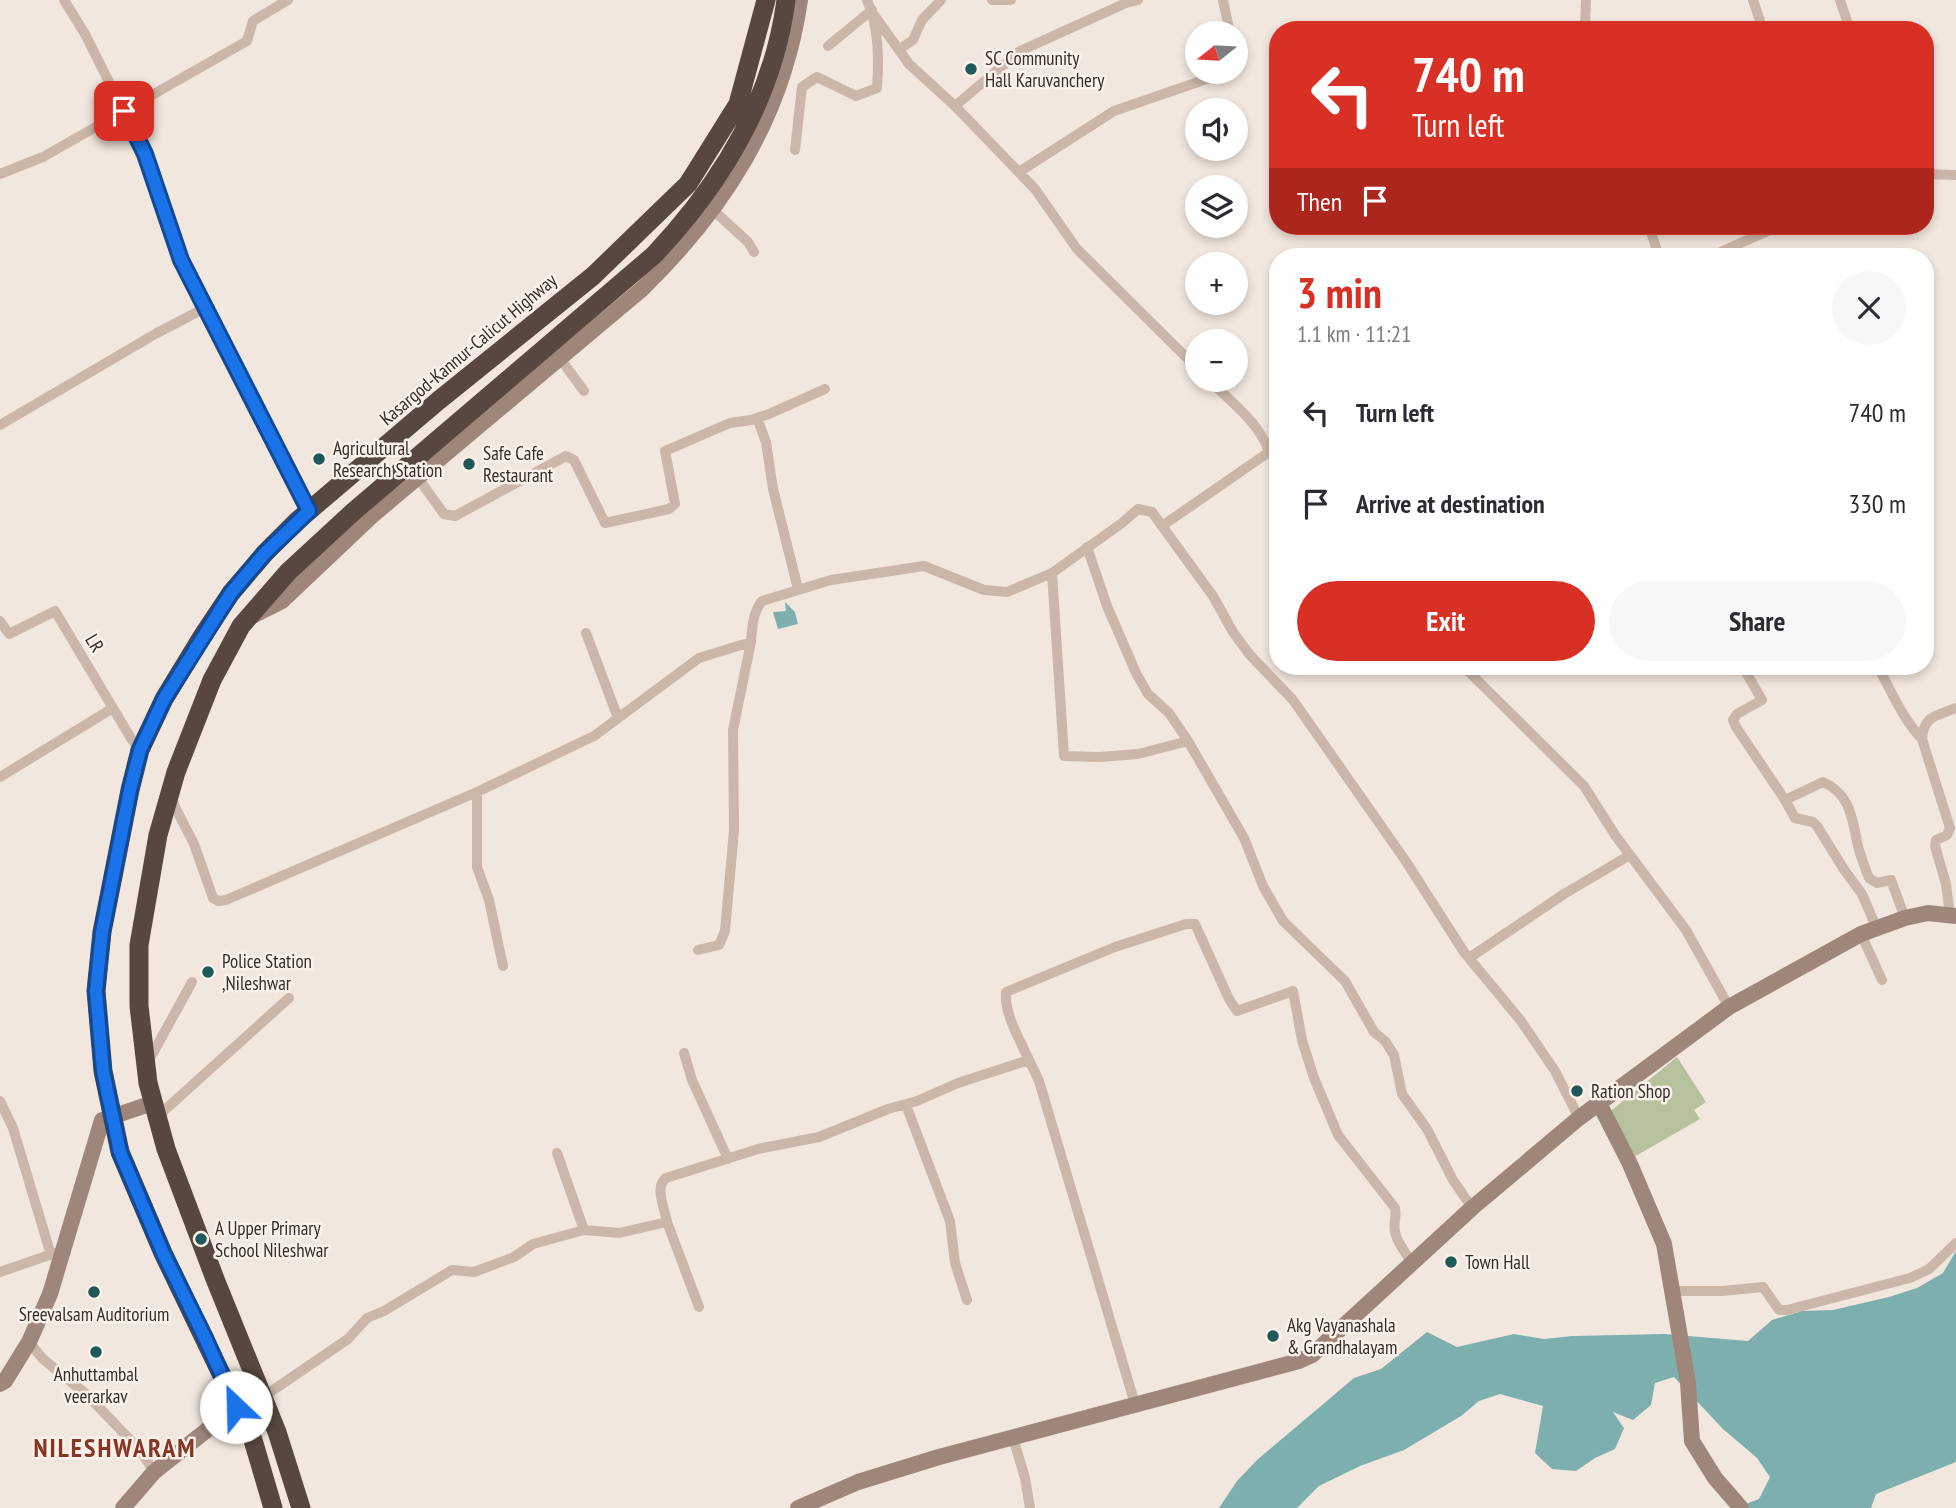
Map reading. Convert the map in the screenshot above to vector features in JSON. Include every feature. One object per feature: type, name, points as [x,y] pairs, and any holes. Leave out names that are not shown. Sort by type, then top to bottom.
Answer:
[{"type":"highway","name":"Kasargod-Kannur-Calicut Highway","points":[[273,1508],[253,1440],[158,1241],[120,1152],[103,1071],[96,991],[104,919],[140,750],[164,699],[231,593],[265,553],[309,511],[519,333],[593,276],[688,184],[738,104],[766,0]]},
{"type":"highway","points":[[301,1508],[277,1432],[166,1149],[146,1067],[139,1006],[139,945],[158,835],[171,792],[212,680],[241,626],[288,572],[353,512],[654,255],[683,224],[714,183],[744,134],[765,85],[782,29],[786,0]]},
{"type":"main road","points":[[757,0],[758,33]]},
{"type":"main road","points":[[248,618],[282,601],[374,514],[642,289],[673,258],[713,210],[760,135],[780,86],[795,31],[800,0]]},
{"type":"main road","points":[[798,1508],[858,1482],[939,1457],[1299,1361],[1312,1354],[1472,1208],[1579,1118],[1729,1007],[1861,934],[1905,918],[1933,913],[1953,916]]},
{"type":"main road","points":[[1599,1103],[1630,1164],[1664,1244],[1688,1383],[1692,1441],[1741,1508]]},
{"type":"main road","points":[[0,1384],[5,1381],[29,1342],[50,1294],[57,1253],[102,1120],[155,1110]]},
{"type":"main road","points":[[123,1508],[154,1472],[236,1407]]},
{"type":"street","points":[[64,0],[85,34],[145,154],[181,260],[309,511]]},
{"type":"street","points":[[0,174],[44,157],[247,41],[253,21],[288,0]]},
{"type":"street","points":[[900,49],[913,40],[922,20],[941,0]]},
{"type":"street","points":[[992,0],[1010,0]]},
{"type":"street","points":[[955,106],[1020,51],[1138,0]]},
{"type":"street","points":[[1223,0],[1227,21]]},
{"type":"street","points":[[1586,0],[1586,21]]},
{"type":"street","points":[[1753,0],[1760,21]]},
{"type":"street","points":[[1840,0],[1847,21]]},
{"type":"street","points":[[871,9],[909,64],[955,106],[1019,172],[1077,249],[1185,356]]},
{"type":"street","points":[[828,46],[871,9]]},
{"type":"street","points":[[795,150],[803,87],[817,77],[856,96],[877,88],[878,61],[871,9]]},
{"type":"street","points":[[1019,172],[1114,111],[1192,84]]},
{"type":"street","points":[[1934,174],[1956,175]]},
{"type":"street","points":[[713,210],[748,242],[754,252]]},
{"type":"street","points":[[1729,248],[1759,235]]},
{"type":"street","points":[[0,425],[205,308]]},
{"type":"street","points":[[559,357],[584,391]]},
{"type":"street","points":[[418,478],[444,514],[455,516],[566,456],[574,460],[605,523],[669,509],[675,504],[664,451],[730,423],[757,418],[825,390]]},
{"type":"street","points":[[1221,392],[1255,426],[1269,445]]},
{"type":"street","points":[[757,418],[766,442],[774,489],[799,589]]},
{"type":"street","points":[[1162,526],[1269,454]]},
{"type":"street","points":[[698,950],[719,945],[725,931],[734,830],[733,730],[751,642],[752,624],[762,601],[831,580],[923,566],[984,590],[1007,592],[1052,573],[1138,509],[1152,512],[1213,596],[1233,632],[1269,675]]},
{"type":"street","points":[[1087,548],[1107,606],[1148,694],[1169,713],[1188,741],[1244,838],[1263,886],[1283,921],[1345,981],[1374,1032],[1385,1041],[1394,1055],[1402,1094],[1427,1129],[1453,1180],[1472,1208]]},
{"type":"street","points":[[1052,573],[1064,756],[1138,754],[1188,741]]},
{"type":"street","name":"LR","points":[[0,621],[9,634],[55,611],[140,750]]},
{"type":"street","points":[[586,633],[618,718]]},
{"type":"street","points":[[171,792],[174,807],[194,844],[213,898],[218,901],[477,792],[594,736],[699,658],[751,642]]},
{"type":"street","points":[[1269,675],[1293,700],[1405,860],[1469,958],[1521,1021],[1555,1071],[1579,1118]]},
{"type":"street","points":[[1472,675],[1574,774],[1686,930],[1729,1007]]},
{"type":"street","points":[[1748,675],[1762,700],[1737,714],[1733,720],[1796,818],[1813,822],[1816,826],[1861,894],[1877,929]]},
{"type":"street","points":[[1882,675],[1911,727],[1922,739]]},
{"type":"street","points":[[0,777],[113,708]]},
{"type":"street","points":[[1953,916],[1935,846],[1936,840],[1947,835],[1950,828],[1922,739],[1923,725],[1929,719],[1956,708]]},
{"type":"street","points":[[1785,800],[1822,782],[1833,786],[1842,794],[1851,811],[1858,847],[1869,878],[1877,883],[1891,880],[1905,918]]},
{"type":"street","points":[[477,792],[477,867],[489,900],[503,966]]},
{"type":"street","points":[[1469,958],[1564,894],[1630,855]]},
{"type":"street","points":[[1135,1404],[1047,1108],[1014,1028],[1005,999],[1006,992],[1115,947],[1186,924],[1195,924],[1237,1011],[1293,991],[1307,1055],[1338,1135],[1395,1208],[1396,1235],[1412,1264]]},
{"type":"street","points":[[1861,934],[1882,980]]},
{"type":"street","points":[[146,1067],[192,982]]},
{"type":"street","points":[[155,1110],[289,998]]},
{"type":"street","points":[[684,1053],[692,1080],[728,1159]]},
{"type":"street","points":[[699,1307],[667,1222],[660,1187],[662,1181],[758,1149],[819,1137],[958,1083],[1029,1060]]},
{"type":"street","points":[[0,1101],[13,1128],[57,1253],[0,1272]]},
{"type":"street","points":[[906,1105],[950,1222],[956,1263],[967,1300]]},
{"type":"street","points":[[557,1153],[584,1230]]},
{"type":"street","points":[[263,1397],[348,1339],[367,1318],[384,1311],[452,1270],[474,1272],[514,1257],[533,1244],[584,1230],[619,1233],[667,1222]]},
{"type":"street","points":[[1672,1291],[1722,1291],[1763,1287],[1779,1310],[1787,1310],[1910,1278],[1929,1269],[1956,1243]]},
{"type":"street","points":[[29,1342],[43,1359],[86,1394],[141,1451],[154,1472]]},
{"type":"street","points":[[1013,1438],[1025,1478],[1030,1508]]},
{"type":"green space","points":[[1677,1057],[1706,1102],[1694,1110],[1700,1119],[1634,1157],[1607,1114]]},
{"type":"water","points":[[785,602],[795,612],[798,624],[778,629],[773,612],[786,611]]},
{"type":"water","points":[[1956,1251],[1956,1462],[1876,1494],[1871,1508],[1735,1508],[1759,1499],[1770,1477],[1757,1458],[1723,1429],[1674,1377],[1655,1383],[1651,1405],[1633,1420],[1613,1412],[1624,1428],[1615,1449],[1576,1471],[1552,1469],[1535,1453],[1543,1406],[1500,1394],[1479,1401],[1461,1416],[1404,1450],[1360,1466],[1319,1486],[1297,1508],[1219,1508],[1237,1481],[1258,1459],[1354,1378],[1381,1369],[1427,1332],[1457,1347],[1514,1334],[1544,1339],[1664,1334],[1748,1341],[1772,1320],[1802,1311],[1833,1310],[1917,1288],[1943,1273]]},
{"type":"place","name":"SC Community Hall Karuvanchery","points":[[971,69]]},
{"type":"place","name":"Agricultural Research Station","points":[[319,459]]},
{"type":"place","name":"Safe Cafe Restaurant","points":[[469,464]]},
{"type":"place","name":"Police Station ,Nileshwar","points":[[208,972]]},
{"type":"place","name":"Ration Shop","points":[[1577,1091]]},
{"type":"place","name":"A Upper Primary School Nileshwar","points":[[201,1239]]},
{"type":"place","name":"Town Hall","points":[[1451,1262]]},
{"type":"place","name":"Sreevalsam Auditorium","points":[[94,1292]]},
{"type":"place","name":"Akg Vayanashala & Grandhalayam","points":[[1273,1336]]},
{"type":"place","name":"Anhuttambal veerarkav","points":[[96,1352]]},
{"type":"district","name":"NILESHWARAM","points":[[115,1448]]},
{"type":"route","points":[[124,111],[145,154],[181,260],[309,511],[265,553],[231,593],[164,699],[140,750],[111,879],[96,991],[103,1071],[120,1152],[163,1253],[236,1407]]}]
